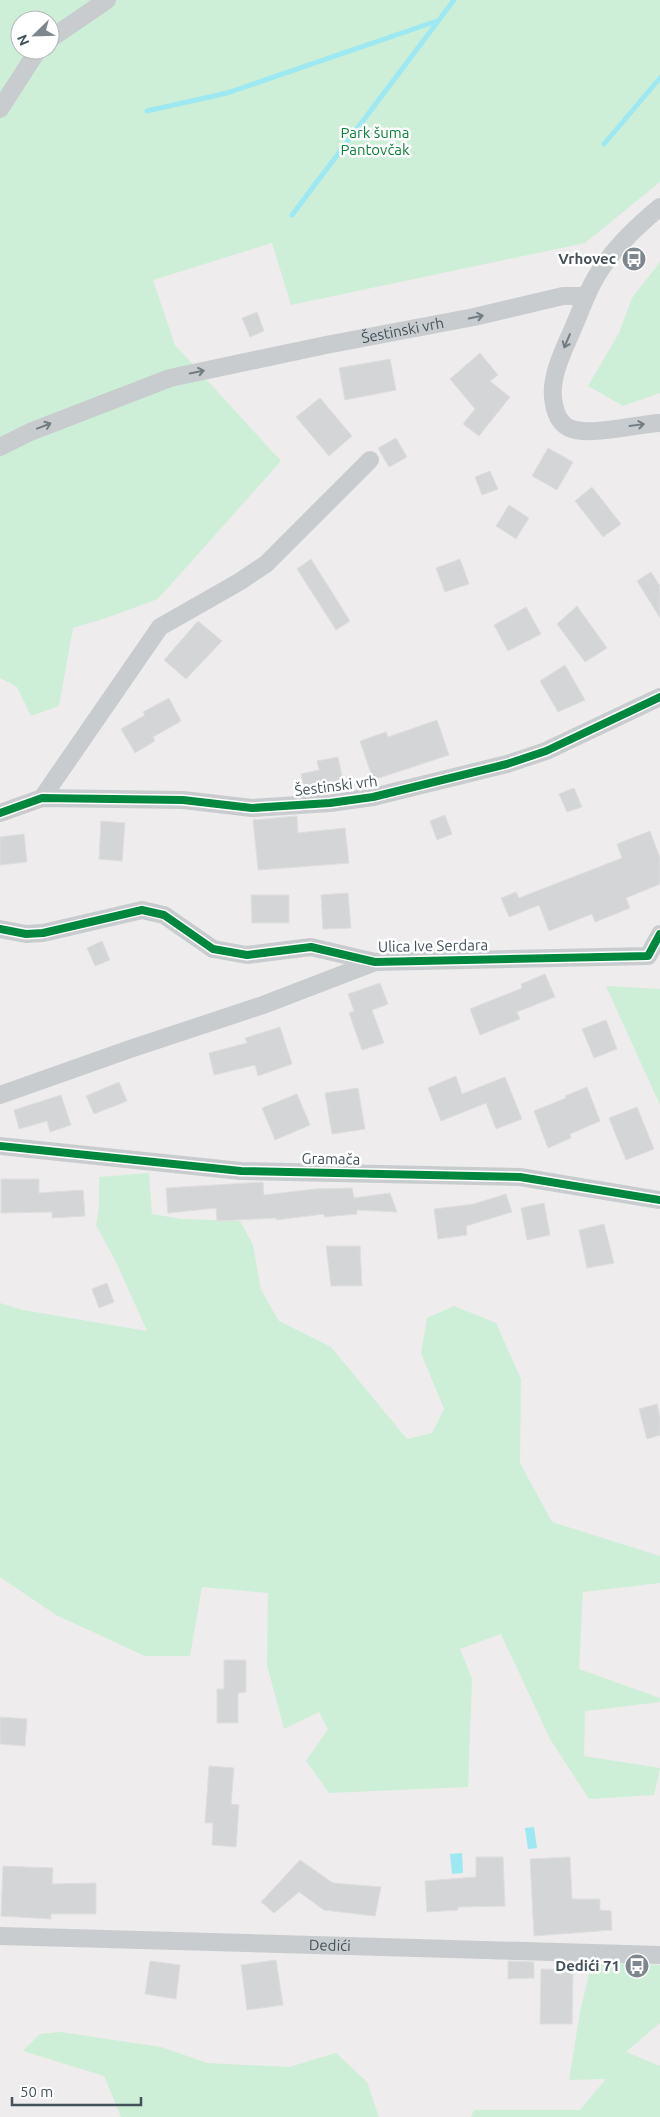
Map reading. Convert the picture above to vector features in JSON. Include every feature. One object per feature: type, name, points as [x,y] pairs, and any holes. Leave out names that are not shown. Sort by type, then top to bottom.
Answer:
[{"type":"street","points":[[60,32],[107,0]]},
{"type":"street","points":[[0,109],[32,60]]},
{"type":"street","points":[[660,207],[606,262],[596,277],[562,354],[554,379],[553,396],[561,421],[568,428],[594,431],[660,422]]},
{"type":"street","name":"Šestinski vrh","points":[[0,447],[30,432],[170,378],[326,345],[474,317],[563,296],[586,296]]},
{"type":"street","points":[[42,798],[160,627],[239,582],[266,564],[370,460]]},
{"type":"street","name":"Šestinski vrh","points":[[0,813],[42,798],[183,800],[252,808],[330,804],[373,797],[507,764],[546,751],[660,696]]},
{"type":"street","name":"Ulica Ive Serdara","points":[[0,929],[26,934],[43,933],[142,910],[164,915],[213,949],[226,953],[247,956],[311,946],[375,962],[654,956],[660,934]]},
{"type":"street","name":"Ulica Ive Serdara","points":[[0,1096],[130,1049],[263,1005],[375,962]]},
{"type":"street","name":"Gramača","points":[[0,1146],[241,1171],[520,1177],[660,1200]]},
{"type":"street","name":"Dedići","points":[[0,1936],[660,1955]]},
{"type":"green space","name":"Park šuma Pantovčak","points":[[0,0],[660,0],[660,182],[585,243],[291,305],[272,243],[153,280],[175,345],[281,461],[158,599],[73,628],[59,706],[31,716],[17,687],[0,678]]},
{"type":"green space","points":[[660,262],[660,393],[623,406],[588,386],[619,333],[632,298]]},
{"type":"green space","points":[[606,986],[660,989],[660,1105]]},
{"type":"green space","points":[[149,1173],[152,1214],[182,1219],[240,1221],[253,1245],[261,1290],[279,1321],[331,1347],[407,1439],[432,1433],[444,1409],[421,1353],[427,1318],[454,1306],[496,1323],[521,1379],[520,1463],[552,1522],[660,1556],[660,1583],[583,1592],[579,1669],[660,1698],[660,1702],[585,1711],[584,1756],[660,1768],[654,1795],[589,1799],[550,1739],[501,1634],[460,1649],[472,1679],[468,1787],[329,1793],[306,1761],[328,1729],[319,1712],[284,1729],[267,1665],[268,1593],[202,1587],[190,1656],[145,1656],[56,1615],[0,1577],[0,1303],[23,1310],[147,1331],[116,1262],[96,1225],[99,1207],[99,1177]]},
{"type":"green space","points":[[592,1962],[660,1965],[660,2023],[626,2052],[660,2066],[660,2117],[471,2117],[474,2110],[580,2110],[606,2079],[569,2080],[580,2012]]},
{"type":"green space","points":[[60,2032],[161,2047],[207,2063],[289,2067],[336,2053],[367,2082],[379,2117],[121,2117],[104,2076],[23,2051],[40,2034]]},
{"type":"water","points":[[534,1827],[537,1848],[528,1849],[525,1828]]},
{"type":"water","points":[[462,1853],[463,1873],[452,1874],[450,1854]]},
{"type":"building","points":[[257,312],[264,331],[250,337],[242,318]]},
{"type":"building","points":[[480,353],[498,375],[490,381],[510,397],[479,436],[463,424],[475,409],[450,379]]},
{"type":"building","points":[[390,359],[396,390],[345,400],[339,368]]},
{"type":"building","points":[[320,398],[352,436],[329,456],[296,417]]},
{"type":"building","points":[[396,438],[407,457],[389,467],[378,448]]},
{"type":"building","points":[[548,448],[573,462],[557,490],[532,476]]},
{"type":"building","points":[[490,471],[498,489],[482,495],[475,477]]},
{"type":"building","points":[[592,487],[621,524],[603,537],[575,501]]},
{"type":"building","points":[[509,505],[529,518],[516,539],[496,526]]},
{"type":"building","points":[[311,559],[350,621],[336,630],[297,569]]},
{"type":"building","points":[[460,559],[469,584],[445,592],[436,568]]},
{"type":"building","points":[[651,572],[660,586],[660,618],[637,581]]},
{"type":"building","points":[[577,606],[607,648],[585,662],[557,624]]},
{"type":"building","points":[[526,607],[541,634],[508,651],[494,625]]},
{"type":"building","points":[[198,621],[222,641],[186,679],[164,660]]},
{"type":"building","points":[[565,665],[585,700],[558,712],[540,681]]},
{"type":"building","points":[[169,698],[181,721],[153,737],[155,741],[135,753],[121,729],[145,715],[143,712]]},
{"type":"building","points":[[437,720],[449,755],[373,780],[360,741],[386,732],[388,737]]},
{"type":"building","points":[[338,757],[343,781],[304,789],[301,774],[319,770],[317,761]]},
{"type":"building","points":[[574,788],[582,807],[567,812],[559,794]]},
{"type":"building","points":[[445,815],[452,834],[437,840],[430,821]]},
{"type":"building","points":[[297,816],[298,833],[345,828],[349,863],[258,870],[253,820]]},
{"type":"building","points":[[101,821],[125,823],[122,861],[99,859]]},
{"type":"building","points":[[650,831],[660,858],[660,884],[626,898],[630,908],[595,922],[592,914],[549,931],[539,905],[509,917],[501,898],[516,892],[519,898],[622,858],[617,844]]},
{"type":"building","points":[[24,834],[27,862],[0,865],[0,837]]},
{"type":"building","points":[[348,893],[351,928],[323,929],[321,895]]},
{"type":"building","points":[[251,895],[289,895],[289,923],[252,923]]},
{"type":"building","points":[[102,941],[110,960],[95,966],[87,948]]},
{"type":"building","points":[[545,974],[555,997],[517,1012],[520,1019],[480,1035],[470,1009],[522,988],[521,984]]},
{"type":"building","points":[[380,983],[388,1004],[372,1010],[384,1043],[362,1050],[349,1013],[354,1011],[348,994]]},
{"type":"building","points":[[606,1020],[617,1049],[594,1058],[582,1029]]},
{"type":"building","points":[[280,1027],[292,1064],[258,1076],[255,1065],[214,1075],[209,1053],[247,1043],[245,1038]]},
{"type":"building","points":[[456,1076],[462,1094],[505,1077],[522,1119],[496,1129],[486,1103],[441,1121],[428,1088]]},
{"type":"building","points":[[119,1082],[127,1101],[94,1114],[86,1096]]},
{"type":"building","points":[[587,1087],[600,1121],[570,1134],[571,1138],[548,1148],[534,1111]]},
{"type":"building","points":[[358,1088],[365,1129],[332,1134],[325,1093]]},
{"type":"building","points":[[297,1094],[310,1125],[275,1140],[262,1108]]},
{"type":"building","points":[[61,1095],[71,1125],[50,1132],[47,1121],[19,1129],[14,1110]]},
{"type":"building","points":[[637,1107],[654,1149],[626,1160],[609,1118]]},
{"type":"building","points":[[1,1179],[39,1179],[39,1193],[83,1190],[85,1216],[52,1218],[52,1212],[1,1213]]},
{"type":"building","points":[[263,1182],[264,1195],[315,1189],[352,1188],[354,1198],[390,1193],[397,1212],[357,1210],[357,1214],[324,1217],[324,1214],[276,1220],[276,1218],[217,1221],[216,1208],[168,1213],[166,1188]]},
{"type":"building","points":[[506,1194],[512,1212],[466,1226],[467,1235],[438,1239],[434,1209],[474,1204]]},
{"type":"building","points":[[544,1203],[550,1235],[527,1240],[521,1208]]},
{"type":"building","points":[[604,1224],[614,1263],[587,1268],[579,1230]]},
{"type":"building","points":[[326,1246],[360,1246],[362,1286],[331,1286]]},
{"type":"building","points":[[107,1283],[114,1302],[99,1308],[92,1289]]},
{"type":"building","points":[[657,1404],[660,1417],[660,1435],[647,1439],[639,1409]]},
{"type":"building","points":[[224,1660],[246,1660],[246,1692],[238,1693],[238,1723],[217,1723],[217,1689],[224,1689]]},
{"type":"building","points":[[0,1717],[27,1719],[25,1746],[0,1744]]},
{"type":"building","points":[[209,1766],[234,1768],[231,1804],[239,1805],[236,1847],[212,1845],[213,1823],[205,1823]]},
{"type":"building","points":[[476,1857],[503,1857],[505,1906],[458,1907],[458,1910],[427,1912],[425,1881],[476,1877]]},
{"type":"building","points":[[570,1857],[572,1899],[600,1899],[600,1910],[611,1911],[612,1930],[534,1936],[530,1859]]},
{"type":"building","points":[[300,1860],[333,1883],[381,1887],[375,1916],[324,1910],[299,1892],[274,1913],[261,1902]]},
{"type":"building","points":[[3,1866],[53,1868],[52,1884],[96,1883],[96,1914],[51,1914],[51,1919],[1,1916]]},
{"type":"building","points":[[276,1960],[283,2005],[247,2010],[241,1965]]},
{"type":"building","points":[[150,1961],[180,1965],[176,1999],[145,1994]]},
{"type":"building","points":[[508,1961],[534,1962],[534,1978],[508,1979]]},
{"type":"building","points":[[541,1969],[573,1970],[572,2024],[540,2024]]},
{"type":"waterway","points":[[292,215],[454,0]]},
{"type":"waterway","points":[[147,111],[227,93],[437,21]]},
{"type":"waterway","points":[[604,144],[660,78]]},
{"type":"cycle path","points":[[0,813],[42,798],[183,800],[252,808],[330,803],[373,797],[507,764],[546,751],[660,697]]},
{"type":"cycle path","points":[[0,929],[26,934],[43,933],[142,910],[164,915],[213,949],[247,955],[311,947],[375,962],[648,956],[660,934]]},
{"type":"cycle path","points":[[0,1146],[241,1171],[520,1177],[660,1200]]},
{"type":"place","name":"Vrhovec","points":[[634,259]]},
{"type":"place","name":"Dedići 71","points":[[637,1966]]}]
